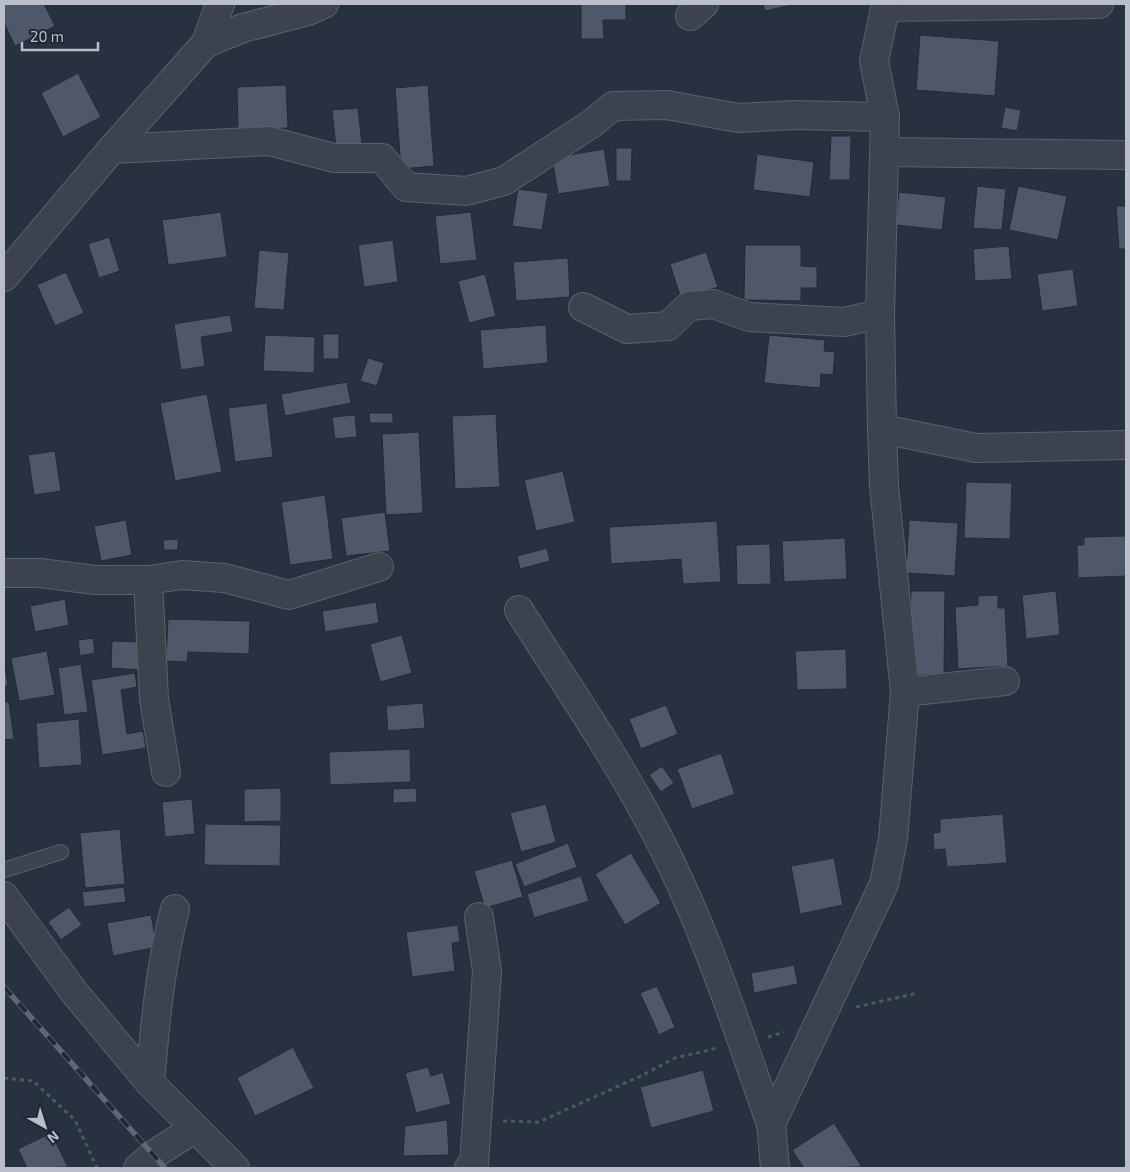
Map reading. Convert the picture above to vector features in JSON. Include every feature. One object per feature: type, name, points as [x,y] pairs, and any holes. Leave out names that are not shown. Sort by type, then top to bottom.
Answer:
[{"type":"street","points":[[4,277],[112,149],[206,43],[220,4]]},
{"type":"street","points":[[206,43],[243,28],[324,4]]},
{"type":"street","points":[[771,1124],[884,884],[893,840],[905,692],[884,486],[882,429],[880,314],[886,152],[885,117],[874,61],[886,5],[1099,4]]},
{"type":"street","points":[[112,149],[270,141],[334,158],[382,158],[406,188],[466,191],[504,181],[591,124],[612,106],[667,105],[738,118],[794,115],[885,117]]},
{"type":"street","points":[[886,152],[1126,155]]},
{"type":"street","points":[[583,307],[628,329],[668,326],[689,306],[713,304],[750,317],[844,322],[880,314]]},
{"type":"street","points":[[882,429],[976,448],[1126,445]]},
{"type":"street","points":[[4,573],[40,573],[95,580],[148,580],[182,575],[224,578],[289,595],[379,567]]},
{"type":"street","points":[[148,580],[154,699],[166,772]]},
{"type":"street","points":[[518,610],[610,753],[650,823],[705,937],[771,1124],[775,1168]]},
{"type":"street","points":[[905,692],[1005,681]]},
{"type":"street","points":[[4,896],[74,992],[150,1083],[235,1168]]},
{"type":"street","points":[[150,1083],[158,994],[164,954],[175,909]]},
{"type":"street","points":[[470,1168],[474,1164],[487,971],[479,917]]},
{"type":"street","points":[[138,1168],[153,1154],[194,1129]]},
{"type":"lane","points":[[4,870],[61,852]]},
{"type":"path","points":[[477,1118],[539,1122],[643,1075],[675,1058],[772,1036],[860,1006],[918,993]]},
{"type":"path","points":[[4,1078],[33,1080],[75,1120],[97,1168]]},
{"type":"building","points":[[4,4],[44,4],[55,26],[15,46],[4,23]]},
{"type":"building","points":[[581,4],[626,4],[626,20],[603,20],[604,39],[581,39]]},
{"type":"building","points":[[763,4],[796,4],[765,11]]},
{"type":"building","points":[[920,35],[999,41],[995,96],[916,90]]},
{"type":"building","points":[[78,73],[101,117],[63,137],[41,93]]},
{"type":"building","points":[[286,85],[288,128],[238,130],[237,87]]},
{"type":"building","points":[[428,85],[434,166],[401,169],[395,88]]},
{"type":"building","points":[[1005,107],[1021,110],[1017,131],[1001,128]]},
{"type":"building","points":[[358,108],[362,145],[336,148],[332,110]]},
{"type":"building","points":[[831,136],[851,136],[850,180],[829,180]]},
{"type":"building","points":[[616,148],[632,148],[631,181],[616,181]]},
{"type":"building","points":[[604,149],[610,186],[558,194],[552,158]]},
{"type":"building","points":[[757,154],[814,162],[810,197],[753,190]]},
{"type":"building","points":[[977,186],[1006,189],[1002,230],[973,228]]},
{"type":"building","points":[[1018,186],[1067,196],[1058,240],[1009,230]]},
{"type":"building","points":[[518,189],[548,193],[542,230],[512,226]]},
{"type":"building","points":[[899,192],[946,197],[942,230],[896,225]]},
{"type":"building","points":[[1116,206],[1126,206],[1126,249],[1119,249]]},
{"type":"building","points":[[221,212],[227,257],[168,265],[162,220]]},
{"type":"building","points":[[471,212],[477,260],[440,264],[435,216]]},
{"type":"building","points":[[109,237],[120,271],[99,278],[88,244]]},
{"type":"building","points":[[393,240],[398,282],[364,287],[358,245]]},
{"type":"building","points":[[745,245],[801,245],[801,266],[817,267],[817,288],[801,288],[801,301],[744,300]]},
{"type":"building","points":[[1009,246],[1012,279],[975,281],[973,249]]},
{"type":"building","points":[[259,250],[289,253],[284,310],[254,308]]},
{"type":"building","points":[[706,252],[718,287],[681,299],[670,264]]},
{"type":"building","points":[[568,258],[570,297],[516,301],[513,262]]},
{"type":"building","points":[[1073,269],[1078,306],[1042,311],[1037,274]]},
{"type":"building","points":[[66,272],[84,313],[55,326],[37,285]]},
{"type":"building","points":[[485,274],[496,316],[469,323],[458,281]]},
{"type":"building","points":[[230,315],[233,332],[201,337],[205,366],[181,370],[174,324]]},
{"type":"building","points":[[546,325],[548,363],[483,369],[480,330]]},
{"type":"building","points":[[323,334],[339,334],[339,359],[323,359]]},
{"type":"building","points":[[265,335],[315,337],[314,373],[263,371]]},
{"type":"building","points":[[769,335],[825,340],[824,351],[835,352],[833,375],[821,374],[820,388],[764,383]]},
{"type":"building","points":[[368,358],[384,363],[377,386],[360,381]]},
{"type":"building","points":[[347,382],[351,403],[285,416],[281,394]]},
{"type":"building","points":[[207,394],[222,472],[175,481],[160,403]]},
{"type":"building","points":[[267,403],[273,457],[235,462],[228,408]]},
{"type":"building","points":[[369,413],[393,413],[393,423],[370,423]]},
{"type":"building","points":[[496,414],[500,487],[455,489],[452,416]]},
{"type":"building","points":[[355,415],[357,437],[335,439],[332,417]]},
{"type":"building","points":[[419,432],[423,513],[386,515],[382,434]]},
{"type":"building","points":[[55,451],[61,491],[34,495],[28,455]]},
{"type":"building","points":[[563,471],[575,522],[536,531],[524,480]]},
{"type":"building","points":[[966,482],[1012,483],[1010,539],[964,538]]},
{"type":"building","points":[[325,495],[333,559],[290,565],[281,502]]},
{"type":"building","points":[[385,512],[390,551],[346,556],[341,518]]},
{"type":"building","points":[[126,520],[132,555],[101,561],[94,526]]},
{"type":"building","points":[[909,520],[958,523],[955,576],[906,573]]},
{"type":"building","points":[[717,521],[721,582],[683,584],[681,559],[611,564],[609,527]]},
{"type":"building","points":[[1126,536],[1126,576],[1078,578],[1077,545],[1084,545],[1084,537]]},
{"type":"building","points":[[845,538],[847,579],[784,582],[782,541]]},
{"type":"building","points":[[178,539],[178,550],[164,550],[163,540]]},
{"type":"building","points":[[770,544],[771,584],[737,585],[736,545]]},
{"type":"building","points":[[547,548],[550,561],[520,569],[517,556]]},
{"type":"building","points":[[911,591],[945,591],[944,675],[909,675]]},
{"type":"building","points":[[1056,591],[1060,635],[1026,639],[1022,595]]},
{"type":"building","points":[[998,595],[998,608],[1005,608],[1008,666],[958,669],[955,607],[978,605],[978,596]]},
{"type":"building","points":[[65,599],[69,625],[35,632],[30,606]]},
{"type":"building","points":[[376,602],[379,623],[325,632],[322,611]]},
{"type":"building","points":[[168,619],[250,621],[249,654],[188,652],[187,662],[166,661]]},
{"type":"building","points":[[402,635],[412,673],[380,682],[370,644]]},
{"type":"building","points":[[93,638],[95,653],[80,656],[78,640]]},
{"type":"building","points":[[112,641],[142,642],[140,670],[111,668]]},
{"type":"building","points":[[846,649],[847,689],[797,690],[795,651]]},
{"type":"building","points":[[47,651],[55,695],[19,701],[11,658]]},
{"type":"building","points":[[4,660],[8,686],[4,686]]},
{"type":"building","points":[[81,664],[88,712],[64,715],[58,668]]},
{"type":"building","points":[[135,673],[137,687],[121,690],[127,734],[143,731],[146,748],[102,755],[91,680]]},
{"type":"building","points":[[4,702],[9,702],[14,739],[4,740]]},
{"type":"building","points":[[423,703],[425,728],[388,731],[386,706]]},
{"type":"building","points":[[666,705],[678,734],[641,749],[629,719]]},
{"type":"building","points":[[79,719],[82,765],[39,768],[36,723]]},
{"type":"building","points":[[410,749],[411,782],[330,785],[329,752]]},
{"type":"building","points":[[721,753],[735,794],[692,809],[677,769]]},
{"type":"building","points":[[662,766],[674,783],[661,792],[649,775]]},
{"type":"building","points":[[281,788],[281,821],[244,822],[244,789]]},
{"type":"building","points":[[416,788],[417,802],[393,803],[393,789]]},
{"type":"building","points":[[192,799],[195,834],[165,837],[162,802]]},
{"type":"building","points":[[546,804],[556,842],[521,852],[510,813]]},
{"type":"building","points":[[1003,814],[1007,863],[947,867],[945,849],[934,850],[933,833],[940,832],[940,819]]},
{"type":"building","points":[[205,824],[281,825],[280,866],[204,865]]},
{"type":"building","points":[[120,829],[125,884],[85,888],[80,833]]},
{"type":"building","points":[[568,843],[577,867],[524,887],[515,864]]},
{"type":"building","points":[[631,853],[661,903],[625,925],[595,874]]},
{"type":"building","points":[[834,858],[843,905],[800,914],[791,866]]},
{"type":"building","points":[[512,860],[523,897],[485,908],[474,871]]},
{"type":"building","points":[[581,876],[589,901],[534,918],[527,894]]},
{"type":"building","points":[[124,887],[126,902],[84,907],[82,892]]},
{"type":"building","points":[[69,907],[82,925],[61,940],[48,922]]},
{"type":"building","points":[[151,915],[157,947],[113,956],[107,923]]},
{"type":"building","points":[[458,925],[460,942],[452,943],[455,971],[412,977],[406,932]]},
{"type":"building","points":[[794,965],[798,984],[754,993],[751,973]]},
{"type":"building","points":[[657,986],[675,1027],[659,1035],[640,993]]},
{"type":"building","points":[[293,1047],[314,1088],[255,1116],[237,1078]]},
{"type":"building","points":[[428,1067],[431,1076],[443,1072],[451,1104],[416,1113],[405,1073]]},
{"type":"building","points":[[703,1070],[714,1111],[651,1128],[640,1087]]},
{"type":"building","points":[[447,1120],[449,1155],[403,1156],[405,1126]]},
{"type":"building","points":[[834,1123],[862,1167],[804,1168],[792,1150]]},
{"type":"building","points":[[51,1133],[68,1167],[27,1168],[18,1149]]},
{"type":"railway","points":[[4,987],[165,1168]]}]
